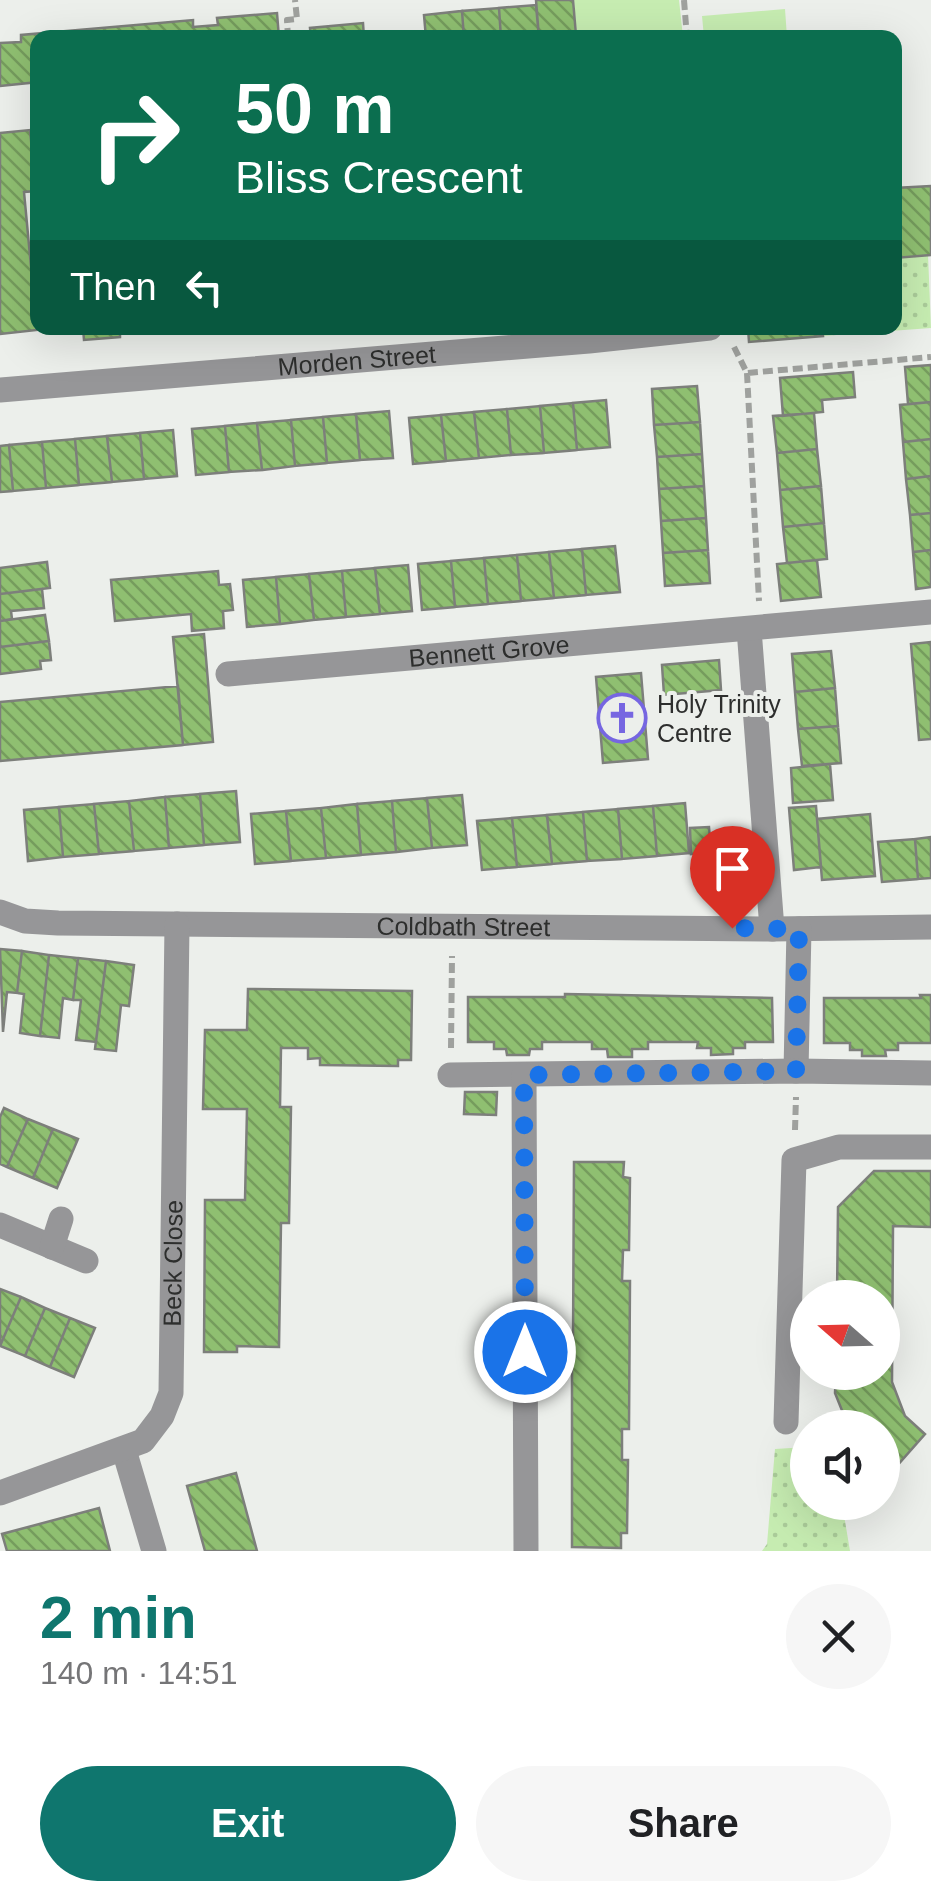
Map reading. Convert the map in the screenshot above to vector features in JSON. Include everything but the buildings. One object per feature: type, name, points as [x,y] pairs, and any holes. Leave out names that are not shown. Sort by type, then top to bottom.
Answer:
[{"type":"street","name":"Morden Street","points":[[0,390],[578,335]]},
{"type":"street","name":"Bennett Grove","points":[[228,674],[931,612]]},
{"type":"street","points":[[755,629],[772,929]]},
{"type":"street","name":"Coldbath Street","points":[[0,912],[25,921],[177,924],[931,927]]},
{"type":"street","name":"Beck Close","points":[[0,1493],[143,1441],[162,1416],[171,1393],[177,924]]},
{"type":"street","points":[[796,1071],[799,929]]},
{"type":"street","points":[[450,1075],[931,1073]]},
{"type":"street","points":[[524,1075],[526,1551]]},
{"type":"street","points":[[786,1422],[794,1160],[840,1146],[931,1147]]},
{"type":"street","points":[[52,1247],[61,1218]]},
{"type":"street","points":[[0,1225],[86,1261]]},
{"type":"street","points":[[124,1450],[154,1551]]},
{"type":"path","points":[[288,30],[287,20],[297,19],[295,0]]},
{"type":"path","points":[[684,0],[686,30]]},
{"type":"path","points":[[721,335],[748,372],[755,629]]},
{"type":"path","points":[[748,372],[931,357]]},
{"type":"path","points":[[450,1075],[452,925]]},
{"type":"path","points":[[794,1160],[796,1071]]},
{"type":"green space","points":[[574,0],[679,0],[682,30],[576,30]]},
{"type":"green space","points":[[785,9],[786,30],[703,30],[702,16]]},
{"type":"green space","points":[[928,255],[931,328],[902,330],[902,257]]},
{"type":"green space","points":[[790,1448],[790,1520],[845,1520],[850,1551],[762,1551],[767,1544],[775,1449]]},
{"type":"place","name":"Holy Trinity Centre","points":[[622,718]]},
{"type":"route","points":[[525,1352],[524,1075],[796,1071],[799,929],[732,928]]}]
